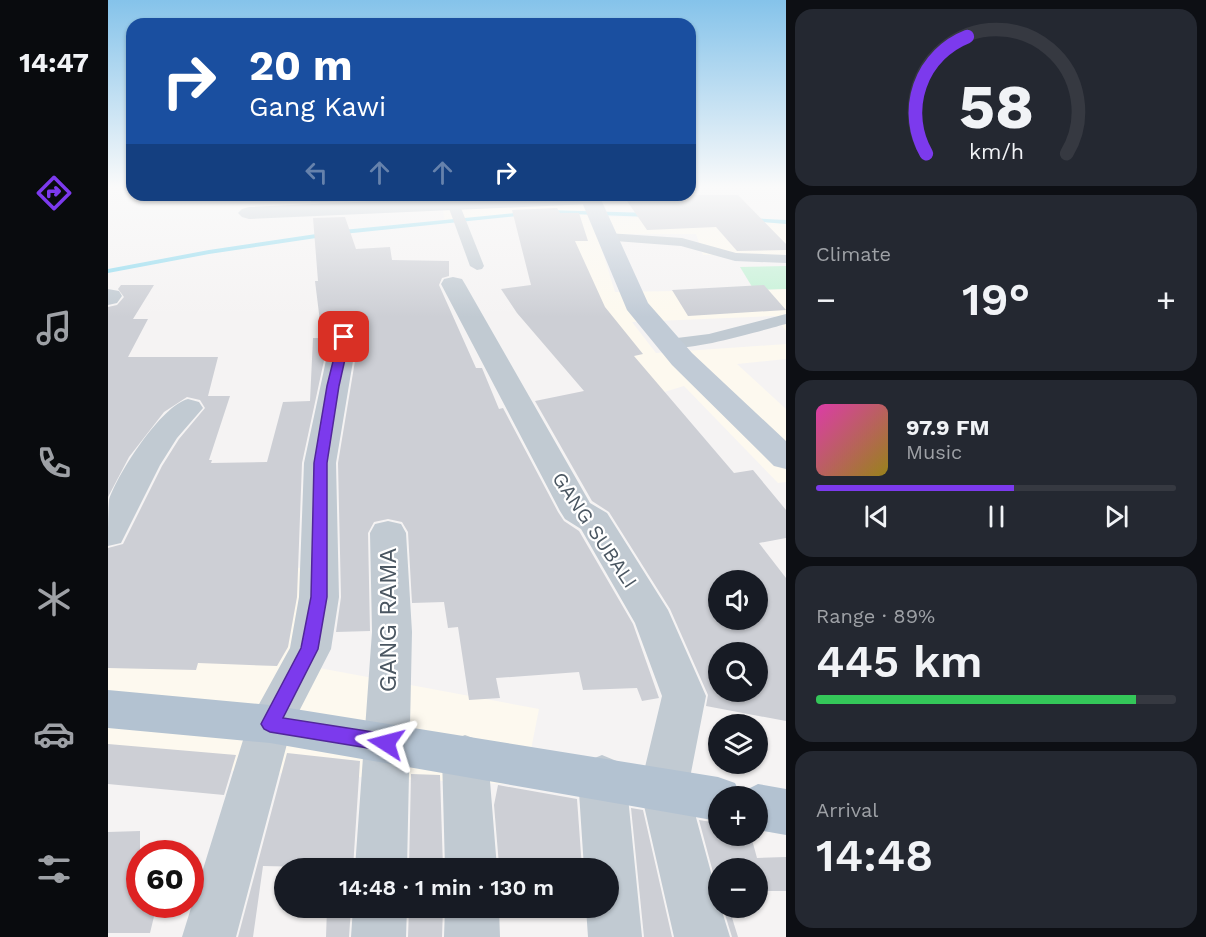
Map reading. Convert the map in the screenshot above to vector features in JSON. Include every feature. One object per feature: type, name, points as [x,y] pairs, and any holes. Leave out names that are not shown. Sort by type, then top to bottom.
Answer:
[{"type":"main road","points":[[604,230],[636,305],[728,405],[786,459]]},
{"type":"main road","points":[[108,709],[270,724],[602,777],[708,797]]},
{"type":"main road","points":[[768,809],[786,812]]},
{"type":"street","name":"GANG SUBALI","points":[[465,275],[577,511],[594,521],[654,621],[684,696],[664,788]]},
{"type":"street","points":[[209,937],[270,724],[310,649],[319,597],[321,455],[344,337]]},
{"type":"street","points":[[108,534],[165,433],[188,408]]},
{"type":"street","name":"GANG RAMA","points":[[381,858],[392,633],[387,533]]},
{"type":"street","points":[[465,756],[470,858]]},
{"type":"street","points":[[602,777],[615,937]]},
{"type":"street","points":[[664,788],[702,937]]},
{"type":"street","points":[[379,937],[380,918]]},
{"type":"street","points":[[472,918],[472,937]]},
{"type":"lane","points":[[457,230],[465,275]]},
{"type":"lane","points":[[607,237],[682,242],[735,257],[786,259]]},
{"type":"lane","points":[[676,351],[709,339],[786,319]]},
{"type":"shaded area","points":[[529,230],[786,230],[786,255],[703,255],[696,234],[597,234],[615,292],[786,289],[786,331],[775,316],[632,322],[656,353],[786,344],[786,359],[737,364],[786,409],[786,482],[778,483],[684,386],[612,408]]},
{"type":"shaded area","points":[[315,567],[303,665],[539,709],[524,785],[108,765],[108,578]]},
{"type":"green space","points":[[786,266],[786,289],[754,290],[740,267]]},
{"type":"building","points":[[314,230],[349,230],[356,249],[390,247],[392,260],[449,261],[449,276],[442,278],[439,285],[476,368],[482,368],[499,409],[503,408],[558,512],[564,521],[579,531],[633,624],[659,698],[642,701],[637,688],[583,690],[579,672],[496,678],[500,698],[469,700],[458,627],[448,628],[444,602],[412,603],[408,532],[402,522],[388,519],[374,522],[368,533],[370,631],[336,632],[341,597],[338,463],[359,337],[355,330],[344,327],[335,329],[329,337],[302,463],[297,597],[288,647],[277,666],[198,663],[196,670],[108,668],[108,548],[123,544],[162,466],[179,439],[205,408],[200,400],[187,397],[164,412],[129,457],[108,497],[108,307],[117,305],[124,297],[118,289],[121,285],[154,285],[133,319],[148,319],[128,357],[218,357],[208,396],[230,396],[209,460],[212,460],[211,463],[267,462],[283,402],[310,401],[313,338],[322,338],[315,281],[318,281]]},
{"type":"building","points":[[517,230],[584,230],[588,241],[575,241],[605,307],[643,354],[634,356],[734,473],[753,470],[786,510],[786,538],[759,543],[786,578],[786,721],[768,718],[768,714],[749,714],[706,706],[708,695],[670,609],[609,512],[592,501],[535,401],[584,391],[517,313],[501,289],[531,285]]},
{"type":"building","points":[[718,230],[772,230],[786,244],[786,250],[737,251]]},
{"type":"building","points":[[764,285],[786,310],[688,316],[672,290]]},
{"type":"building","points":[[108,744],[236,755],[224,795],[108,784]]},
{"type":"building","points":[[287,753],[360,761],[354,858],[274,858],[274,866],[263,866],[253,937],[238,937]]},
{"type":"building","points":[[411,774],[440,775],[443,858],[409,858]]},
{"type":"building","points":[[498,785],[577,799],[581,858],[498,858],[494,805]]},
{"type":"building","points":[[631,808],[643,810],[672,937],[644,937]]},
{"type":"building","points":[[699,820],[708,821],[708,846],[754,846],[757,858],[709,858]]},
{"type":"building","points":[[140,831],[140,840],[126,840],[126,918],[154,918],[150,933],[108,933],[108,832]]},
{"type":"building","points":[[786,857],[786,891],[768,891],[768,858],[757,858]]},
{"type":"building","points":[[327,918],[350,918],[349,937],[326,937]]},
{"type":"building","points":[[409,918],[443,918],[442,937],[408,937]]},
{"type":"building","points":[[726,918],[732,918],[738,937],[732,937]]},
{"type":"waterway","points":[[108,271],[209,252],[366,230]]},
{"type":"route","points":[[344,337],[320,463],[319,597],[310,649],[270,724],[386,743]]}]
